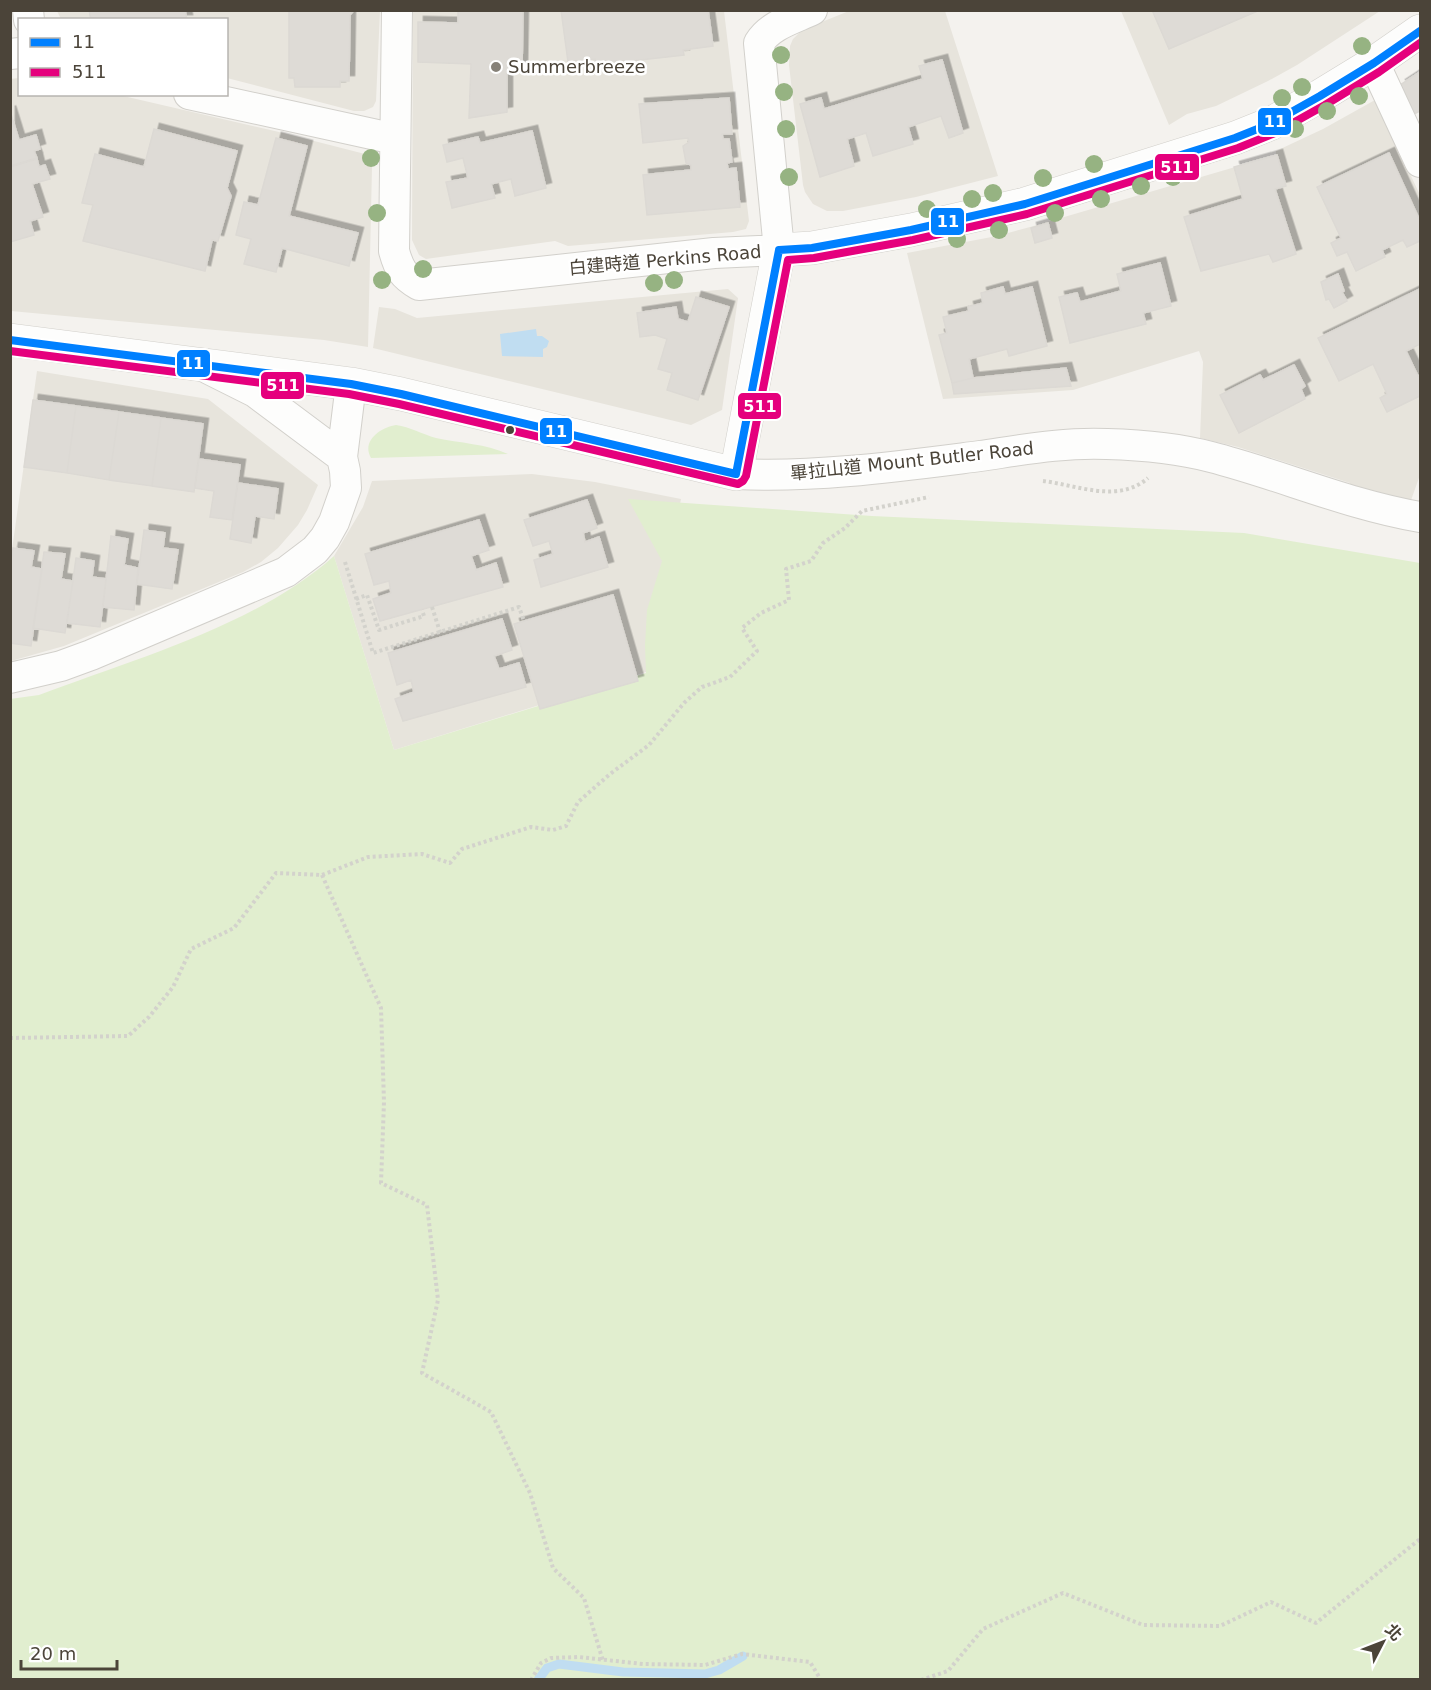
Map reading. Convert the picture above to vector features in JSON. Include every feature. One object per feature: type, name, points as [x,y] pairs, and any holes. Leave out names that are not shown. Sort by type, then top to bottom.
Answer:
[{"type":"street","name":"白建時道 Perkins Road","points":[[397,10],[394,251],[400,270],[406,278],[419,285],[714,254],[812,248],[1025,204],[1235,138],[1270,124],[1374,63],[1420,30]]},
{"type":"street","points":[[736,474],[779,250],[759,44],[765,33],[812,10]]},
{"type":"street","points":[[1374,63],[1420,162]]},
{"type":"street","points":[[198,96],[394,139]]},
{"type":"street","name":"畢拉山道 Mount Butler Road","points":[[10,340],[351,384],[736,474],[774,476],[894,467],[1103,443],[1160,448],[1210,457],[1380,508],[1420,517]]},
{"type":"street","points":[[200,364],[255,392],[342,457]]},
{"type":"street","points":[[10,678],[61,666],[91,655],[286,572],[302,561],[325,538],[341,505],[346,488],[342,457],[351,384]]},
{"type":"path","points":[[1037,480],[1098,491],[1124,491],[1141,484],[1148,477],[1154,468],[1160,448]]},
{"type":"path","points":[[10,1038],[128,1036],[149,1017],[173,987],[191,949],[234,928],[276,873],[322,875],[368,857],[422,854],[450,862],[462,849],[531,827],[553,830],[566,826],[578,802],[610,774],[649,745],[684,703],[702,687],[730,677],[757,651],[742,628],[761,613],[789,600],[786,569],[812,561],[823,543],[845,528],[862,512],[940,495]]},
{"type":"path","points":[[354,592],[373,653],[519,607],[524,621]]},
{"type":"path","points":[[356,599],[367,595],[378,630],[424,616],[422,610]]},
{"type":"path","points":[[432,607],[440,632]]},
{"type":"path","points":[[322,875],[381,1008],[384,1102],[381,1183],[427,1205],[438,1300],[422,1373],[491,1412],[530,1493],[553,1568],[584,1598],[603,1661]]},
{"type":"path","points":[[921,1680],[948,1671],[983,1629],[1063,1593],[1143,1625],[1220,1626],[1271,1602],[1316,1623],[1420,1539]]},
{"type":"path","points":[[531,1680],[541,1664],[551,1658],[579,1657],[643,1664],[705,1665],[742,1654],[810,1662],[821,1680]]},
{"type":"shaded area","points":[[57,11],[380,11],[376,101],[373,107],[364,111],[354,111],[228,78],[228,18],[60,18]]},
{"type":"shaded area","points":[[413,11],[724,11],[749,221],[746,229],[568,246],[555,241],[426,259],[419,255],[412,240]]},
{"type":"shaded area","points":[[849,11],[945,11],[998,176],[916,197],[843,211],[827,211],[813,204],[803,185],[789,65],[790,46],[802,30]]},
{"type":"shaded area","points":[[1121,11],[1380,11],[1297,65],[1268,81],[1216,106],[1187,114],[1169,125]]},
{"type":"shaded area","points":[[18,78],[18,96],[123,96],[365,154],[370,158],[372,167],[368,347],[324,340],[11,311],[10,79]]},
{"type":"shaded area","points":[[1375,100],[1420,195],[1420,475],[1410,503],[1349,486],[1350,483],[1238,447],[1200,438],[1203,362],[1199,351],[1073,390],[943,399],[907,253],[997,236],[1276,155],[1276,151],[1323,129]]},
{"type":"shaded area","points":[[728,289],[738,298],[722,410],[691,425],[373,348],[379,307],[395,309],[417,318]]},
{"type":"shaded area","points":[[37,371],[208,399],[318,485],[307,510],[298,525],[278,548],[261,562],[243,572],[64,646],[11,661],[11,557]]},
{"type":"shaded area","points":[[532,474],[595,482],[681,499],[646,672],[394,750],[334,556],[363,507],[372,481]]},
{"type":"green space","points":[[396,425],[436,438],[482,446],[508,454],[371,458],[369,446],[374,436]]},
{"type":"green space","points":[[628,499],[872,516],[1244,533],[1420,563],[1420,1679],[11,1679],[10,699],[39,695],[194,638],[269,602],[334,556],[394,750],[646,673],[647,610],[662,561]]},
{"type":"water","points":[[536,329],[537,336],[542,336],[549,341],[547,347],[543,349],[543,357],[502,356],[500,334]]},
{"type":"building","points":[[89,10],[185,10],[187,18],[91,18]]},
{"type":"building","points":[[289,10],[354,10],[350,15],[349,81],[340,81],[340,87],[295,87],[294,78],[289,78]]},
{"type":"building","name":"Summerbreeze","points":[[458,10],[523,10],[522,70],[507,70],[507,112],[469,118],[471,64],[418,62],[418,22],[458,23]]},
{"type":"building","points":[[561,10],[708,10],[713,46],[683,50],[684,55],[596,65],[595,59],[568,62]]},
{"type":"building","points":[[1152,10],[1260,10],[1169,49]]},
{"type":"building","points":[[942,60],[963,133],[949,138],[941,116],[908,127],[913,144],[873,156],[866,133],[847,139],[854,166],[820,177],[800,104],[821,98],[824,109],[923,79],[919,66]]},
{"type":"building","points":[[1420,72],[1420,111],[1414,114],[1400,85]]},
{"type":"building","points":[[729,98],[732,134],[722,134],[723,139],[729,139],[732,162],[727,163],[728,169],[736,168],[740,207],[647,215],[643,175],[691,170],[691,165],[686,163],[683,146],[689,142],[688,138],[643,143],[639,104]]},
{"type":"building","points":[[10,111],[19,140],[36,135],[40,149],[34,151],[37,158],[10,166]]},
{"type":"building","points":[[154,129],[237,151],[227,188],[231,196],[218,241],[212,240],[205,271],[83,241],[93,205],[82,203],[95,154],[144,167]]},
{"type":"building","points":[[532,131],[546,188],[515,196],[511,179],[491,184],[495,198],[452,208],[446,182],[468,178],[463,158],[447,162],[443,145],[478,137],[480,143]]},
{"type":"building","points":[[276,138],[307,146],[289,216],[358,233],[349,266],[282,248],[276,272],[244,264],[251,239],[236,235],[244,202],[258,205]]},
{"type":"building","points":[[1389,153],[1420,221],[1420,241],[1407,247],[1403,240],[1382,250],[1385,257],[1356,271],[1347,252],[1337,256],[1331,243],[1341,238],[1317,187]]},
{"type":"building","points":[[1277,155],[1286,186],[1275,189],[1296,254],[1273,262],[1269,254],[1201,271],[1184,217],[1243,199],[1234,167]]},
{"type":"building","points":[[37,159],[39,167],[45,165],[50,179],[32,184],[43,217],[30,221],[34,235],[10,242],[10,167]]},
{"type":"building","points":[[1048,223],[1052,238],[1035,243],[1031,228]]},
{"type":"building","points":[[1160,263],[1171,306],[1143,313],[1146,324],[1070,343],[1059,297],[1077,293],[1080,302],[1121,291],[1117,274]]},
{"type":"building","points":[[1338,274],[1344,291],[1342,292],[1347,301],[1334,308],[1329,299],[1326,300],[1321,282]]},
{"type":"building","points":[[1003,287],[1005,294],[1032,287],[1047,346],[1009,356],[1007,349],[969,359],[973,378],[952,383],[939,335],[947,333],[943,317],[969,311],[968,307],[983,303],[981,293]]},
{"type":"building","points":[[1420,289],[1420,344],[1406,351],[1418,376],[1420,375],[1420,396],[1387,412],[1380,398],[1387,394],[1373,364],[1339,381],[1318,338]]},
{"type":"building","points":[[696,297],[729,307],[698,400],[667,390],[672,373],[658,369],[667,339],[655,335],[640,337],[637,313],[676,307],[678,319],[688,322]]},
{"type":"building","points":[[1294,365],[1305,386],[1301,389],[1305,399],[1239,433],[1220,395],[1260,375],[1263,380]]},
{"type":"building","points":[[1066,368],[1071,386],[954,394],[952,383],[973,378]]},
{"type":"building","points":[[33,400],[76,406],[67,473],[24,467]]},
{"type":"building","points":[[76,406],[119,412],[109,480],[67,473]]},
{"type":"building","points":[[119,412],[161,418],[152,486],[109,480]]},
{"type":"building","points":[[161,418],[203,424],[194,492],[152,486]]},
{"type":"building","points":[[199,459],[240,465],[232,520],[210,517],[214,491],[195,488]]},
{"type":"building","points":[[238,483],[278,489],[274,519],[255,516],[251,543],[230,539]]},
{"type":"building","points":[[587,500],[597,528],[583,533],[585,542],[599,537],[608,567],[541,587],[534,560],[553,554],[549,541],[533,546],[524,520]]},
{"type":"building","points":[[479,520],[489,550],[471,556],[476,570],[496,563],[503,587],[380,621],[373,599],[391,593],[389,581],[374,585],[365,554]]},
{"type":"building","points":[[144,530],[165,533],[163,548],[178,550],[172,589],[137,584]]},
{"type":"building","points":[[111,536],[128,539],[124,565],[138,568],[134,610],[103,607]]},
{"type":"building","points":[[13,548],[34,551],[31,567],[42,569],[31,646],[10,643],[10,566]]},
{"type":"building","points":[[44,552],[65,554],[61,579],[73,581],[65,633],[33,628]]},
{"type":"building","points":[[76,558],[94,561],[92,577],[106,579],[100,627],[67,623]]},
{"type":"building","points":[[613,595],[638,681],[540,709],[514,624]]},
{"type":"building","points":[[502,619],[512,650],[494,656],[499,669],[519,663],[526,687],[403,721],[395,699],[414,692],[411,680],[397,685],[388,653]]},
{"type":"waterway","points":[[538,1680],[547,1668],[559,1664],[623,1672],[705,1674],[719,1670],[743,1656]]},
{"type":"transit line","name":"11","points":[[779,250],[812,248],[911,230],[1025,204],[1235,138],[1270,124],[1320,96],[1420,31]]},
{"type":"transit line","name":"511","points":[[10,351],[349,394],[738,484],[746,476],[788,260],[814,258],[913,240],[1027,214],[1238,148],[1275,133],[1325,105],[1379,72],[1420,43]]},
{"type":"transit line","name":"11","points":[[736,474],[779,250]]},
{"type":"transit line","name":"11","points":[[10,340],[351,384],[736,474]]},
{"type":"place","name":"Summerbreeze","points":[[496,67]]}]
